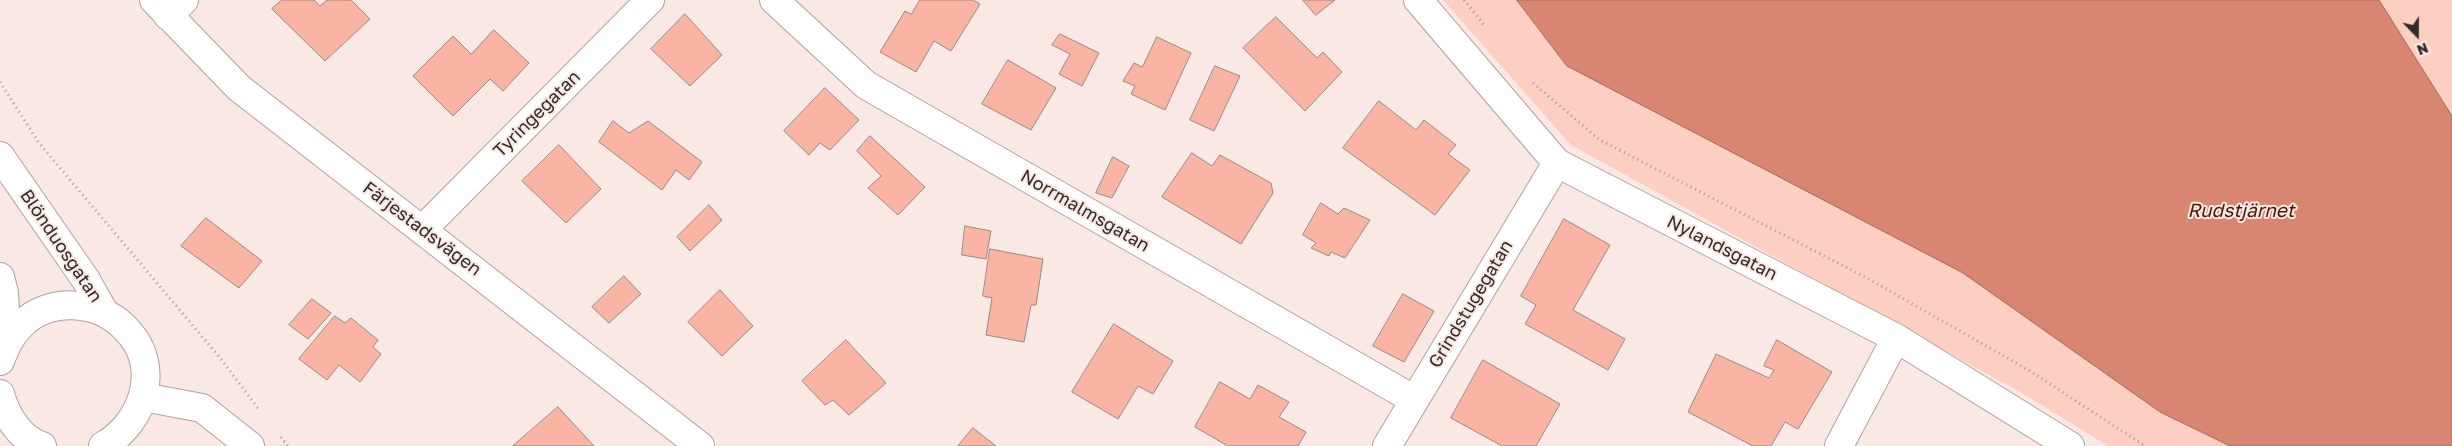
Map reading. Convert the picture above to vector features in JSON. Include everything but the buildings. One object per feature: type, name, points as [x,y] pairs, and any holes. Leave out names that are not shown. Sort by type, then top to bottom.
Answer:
[{"type":"street","name":"Tyringegatan","points":[[424,229],[650,0]]},
{"type":"street","name":"Norrmalmsgatan","points":[[774,0],[866,85],[1413,399]]},
{"type":"street","name":"Nylandsgatan","points":[[1418,0],[1557,163],[1896,338],[2070,446]]},
{"type":"street","name":"Färjestadsvägen","points":[[169,5],[239,88],[424,229],[700,446]]},
{"type":"street","name":"Blönduosgatan","points":[[0,156],[86,280],[104,312]]},
{"type":"street","name":"Grindstugegatan","points":[[1387,446],[1413,399],[1557,163]]},
{"type":"street","points":[[0,276],[4,293],[4,351]]},
{"type":"street","points":[[4,351],[21,324],[40,312],[61,305],[83,306],[104,312],[125,327],[139,348],[146,372],[143,397],[135,417],[121,434],[103,446]]},
{"type":"street","points":[[1839,446],[1896,338]]},
{"type":"street","points":[[0,394],[5,411],[19,430],[42,446]]},
{"type":"street","points":[[143,397],[202,408],[250,446]]},
{"type":"path","points":[[1464,0],[1488,30]]},
{"type":"path","points":[[1530,80],[1600,140],[1867,278],[2030,372],[2145,446]]},
{"type":"path","points":[[0,82],[38,143],[220,359],[262,414]]},
{"type":"path","points":[[278,433],[288,446]]},
{"type":"shaded area","name":"Rudstjärnet","points":[[1443,0],[2452,0],[2452,446],[2108,446],[2027,396],[1571,145]]},
{"type":"water","name":"Rudstjärnet","points":[[1517,0],[2379,0],[2452,116],[2452,446],[2230,446],[2160,412],[1963,273],[1567,66]]}]
